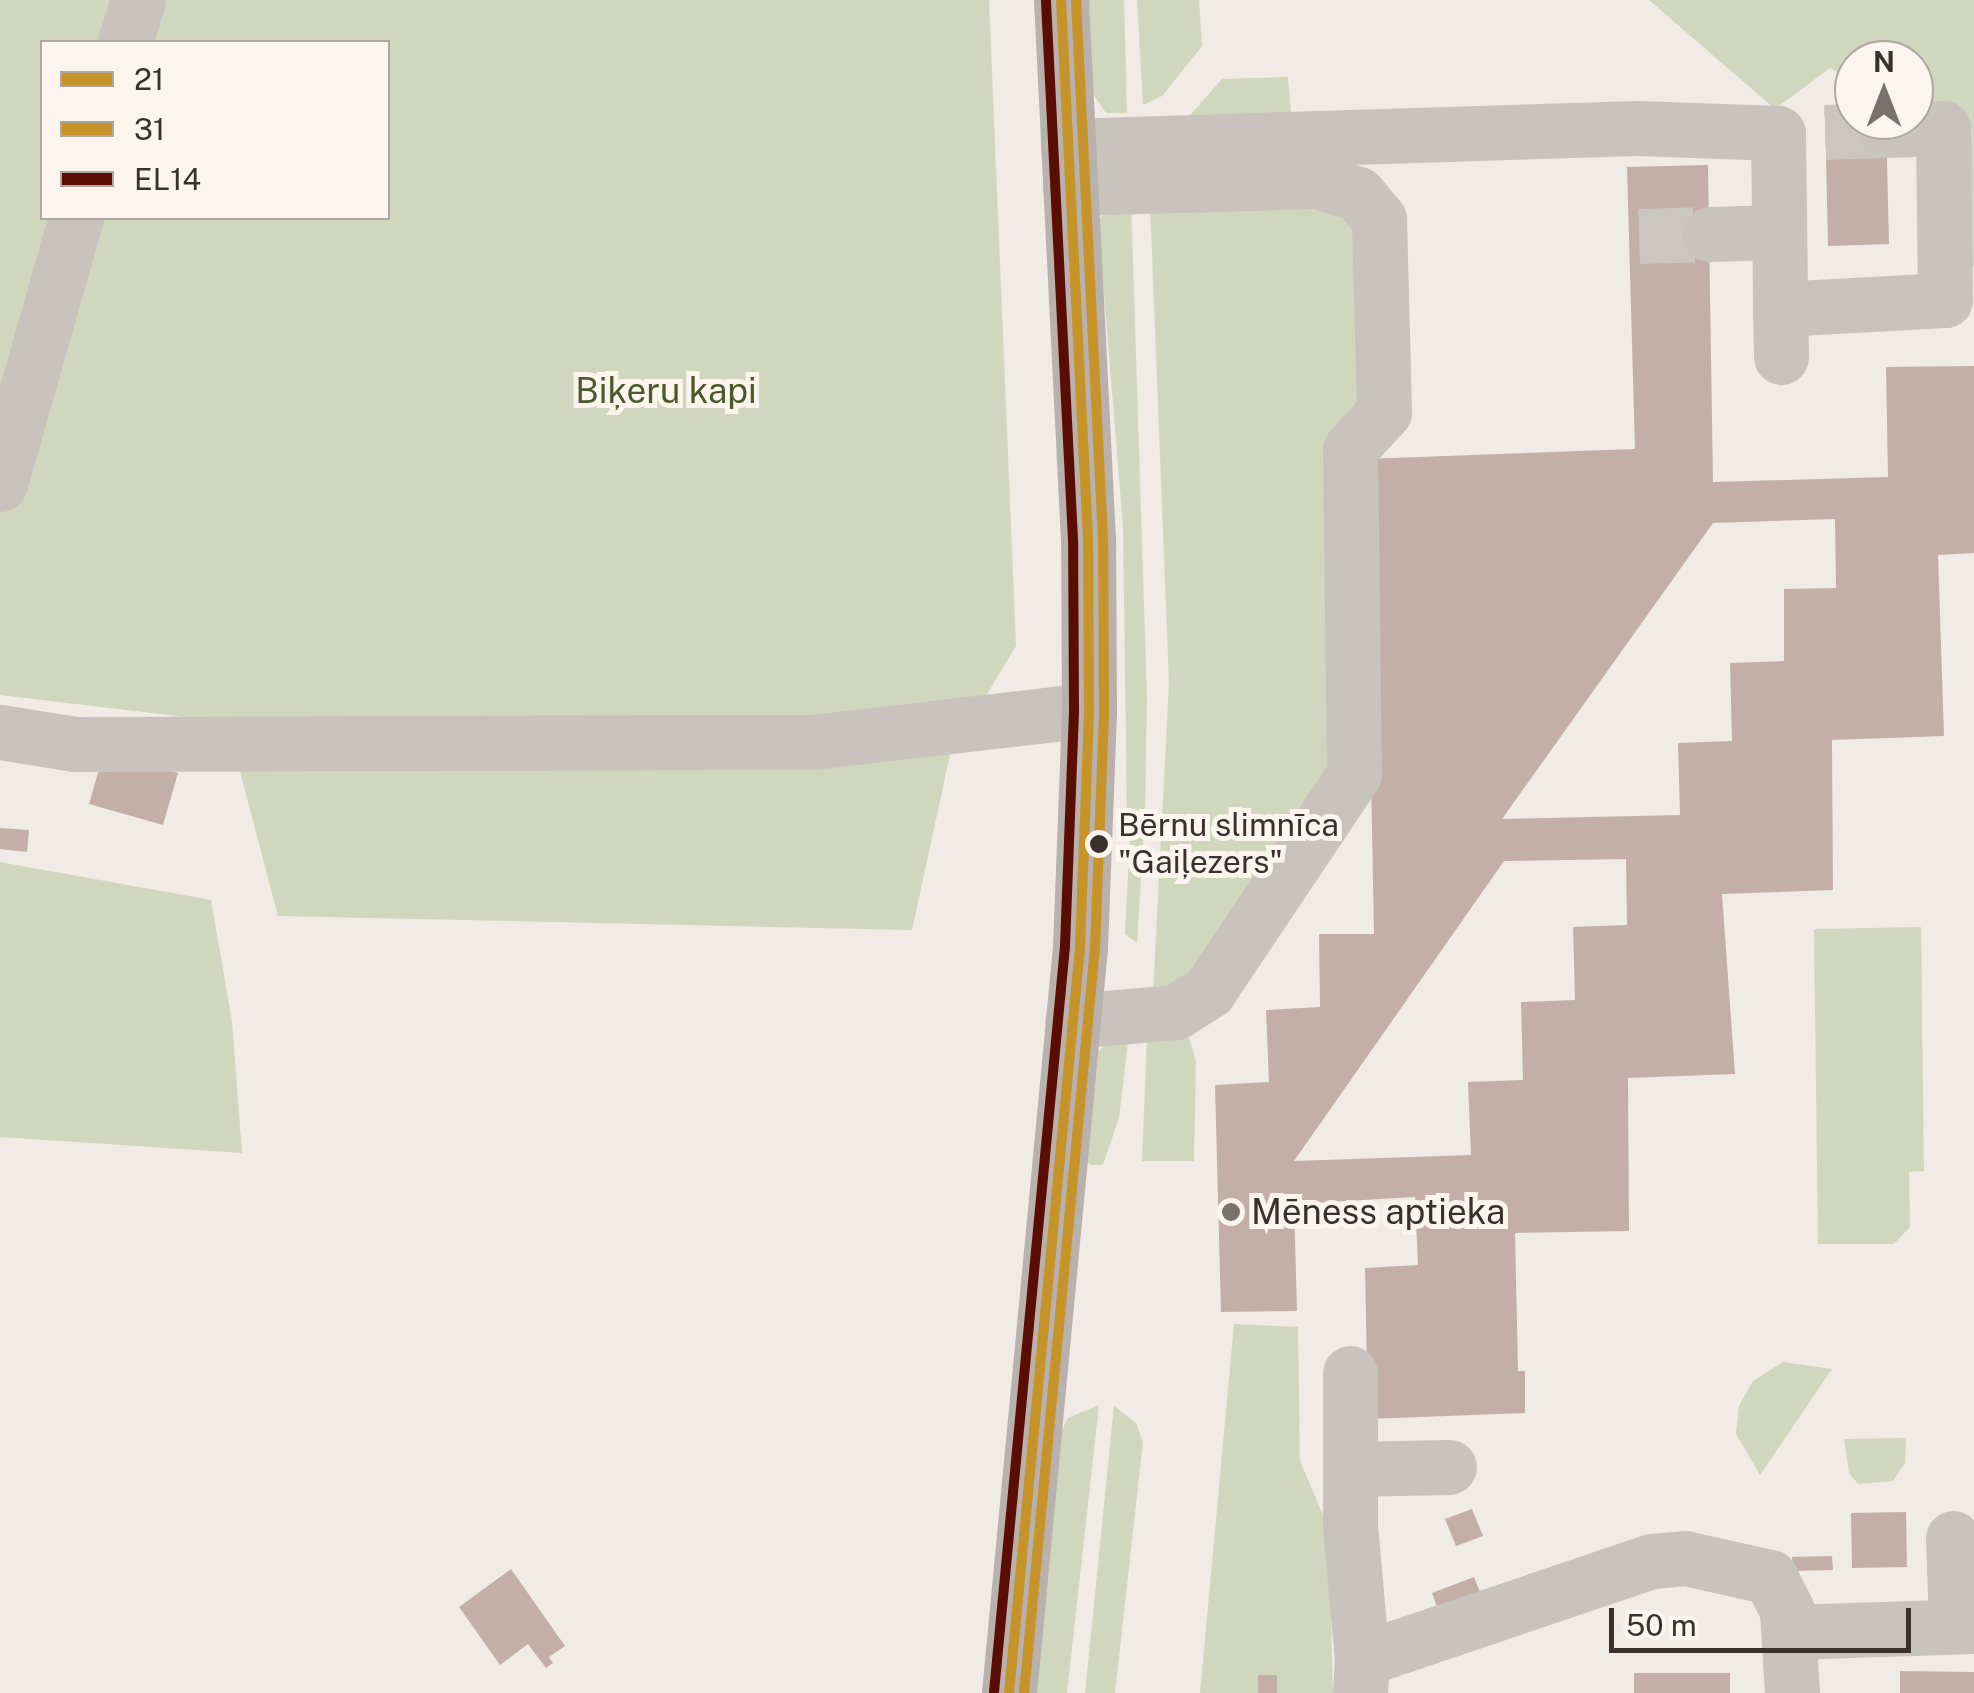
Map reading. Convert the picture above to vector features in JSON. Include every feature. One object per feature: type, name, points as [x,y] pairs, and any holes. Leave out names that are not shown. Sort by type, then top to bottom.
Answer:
[{"type":"main road","points":[[1009,1693],[1072,1021],[1090,710],[1061,0]]},
{"type":"street","points":[[127,40],[138,0]]},
{"type":"street","points":[[1069,167],[1637,128],[1802,132],[1779,232],[1781,332],[1945,300],[1943,128],[1934,128]]},
{"type":"street","points":[[1069,167],[1317,181],[1358,194],[1379,220],[1384,412],[1350,449],[1354,774],[1209,991],[1176,1012],[1072,1021]]},
{"type":"street","points":[[0,484],[75,220]]},
{"type":"street","points":[[1710,234],[1779,232]]},
{"type":"street","points":[[0,732],[75,744],[812,742],[1090,710]]},
{"type":"street","points":[[1350,1373],[1350,1469],[1361,1676],[1652,1560],[1685,1558],[1770,1578],[1788,1610],[1792,1693]]},
{"type":"street","points":[[1350,1469],[1449,1467]]},
{"type":"street","points":[[1790,1632],[1965,1626],[1953,1538]]},
{"type":"green space","name":"Biķeru kapi","points":[[0,0],[989,0],[1016,646],[950,755],[912,930],[278,916],[227,722],[0,695]]},
{"type":"green space","points":[[1089,0],[1124,0],[1127,113],[1106,113],[1093,94]]},
{"type":"green space","points":[[1137,0],[1199,0],[1202,46],[1162,96],[1143,105]]},
{"type":"green space","points":[[1649,0],[1974,0],[1974,268],[1960,257],[1923,140],[1934,140],[1934,40],[1834,40],[1834,70],[1830,68],[1775,109]]},
{"type":"green space","points":[[1288,77],[1292,124],[1185,121],[1222,79]]},
{"type":"green space","points":[[1302,196],[1349,219],[1366,260],[1337,754],[1188,982],[1153,993],[1169,683],[1150,203]]},
{"type":"green space","points":[[1131,200],[1147,698],[1145,808],[1127,819],[1123,526],[1098,221],[1108,208]]},
{"type":"green space","points":[[1144,828],[1137,943],[1125,934],[1130,836]]},
{"type":"green space","points":[[0,862],[211,900],[232,1021],[242,1153],[0,1137]]},
{"type":"green space","points":[[1921,927],[1924,1171],[1909,1172],[1910,1227],[1894,1244],[1818,1244],[1814,929]]},
{"type":"green space","points":[[1147,1038],[1189,1038],[1196,1061],[1194,1161],[1142,1161]]},
{"type":"green space","points":[[1128,1042],[1119,1118],[1103,1165],[1092,1165],[1084,1161],[1092,1057],[1104,1046]]},
{"type":"green space","points":[[1234,1324],[1298,1327],[1300,1461],[1329,1529],[1333,1693],[1200,1693]]},
{"type":"green space","points":[[1783,1362],[1832,1369],[1760,1475],[1736,1434],[1739,1406],[1753,1381]]},
{"type":"green space","points":[[1099,1405],[1067,1693],[1036,1693],[1059,1435],[1068,1418]]},
{"type":"green space","points":[[1114,1406],[1136,1423],[1143,1442],[1115,1693],[1085,1693]]},
{"type":"green space","points":[[1906,1438],[1905,1463],[1893,1481],[1858,1484],[1849,1473],[1844,1439]]},
{"type":"building","points":[[1825,109],[1834,109],[1834,140],[1886,140],[1889,244],[1828,246]]},
{"type":"building","points":[[1708,165],[1713,482],[1888,477],[1886,367],[1974,366],[1974,553],[1938,555],[1944,736],[1832,740],[1833,890],[1722,894],[1735,1074],[1628,1078],[1629,1231],[1515,1233],[1518,1371],[1525,1371],[1525,1413],[1368,1419],[1365,1268],[1418,1265],[1415,1197],[1294,1204],[1297,1311],[1221,1312],[1215,1085],[1269,1082],[1266,1010],[1320,1007],[1319,934],[1374,934],[1365,459],[1635,449],[1627,167]],"holes":[[[1835,519],[1836,588],[1784,589],[1784,661],[1730,663],[1732,741],[1678,743],[1680,815],[1502,819],[1713,523]],[[1626,859],[1627,925],[1573,927],[1575,1000],[1521,1002],[1523,1080],[1468,1082],[1471,1155],[1294,1161],[1504,861]]]},
{"type":"building","points":[[104,752],[178,773],[163,825],[89,804]]},
{"type":"building","points":[[0,828],[29,830],[27,852],[0,849]]},
{"type":"building","points":[[1472,1509],[1483,1536],[1456,1546],[1445,1519]]},
{"type":"building","points":[[1906,1512],[1907,1567],[1852,1568],[1851,1513]]},
{"type":"building","points":[[1832,1556],[1833,1570],[1793,1571],[1792,1557]]},
{"type":"building","points":[[511,1569],[565,1646],[549,1657],[553,1663],[546,1668],[528,1644],[500,1665],[459,1607]]},
{"type":"building","points":[[1474,1577],[1483,1599],[1440,1615],[1432,1593]]},
{"type":"building","points":[[1900,1671],[1974,1672],[1974,1693],[1900,1693]]},
{"type":"building","points":[[1634,1673],[1730,1673],[1730,1693],[1634,1693]]},
{"type":"building","points":[[1258,1675],[1277,1675],[1277,1693],[1258,1693]]},
{"type":"tunnel","points":[[1825,132],[1834,132]]},
{"type":"tunnel","points":[[1639,236],[1710,234]]},
{"type":"transit line","name":"21","points":[[1009,1693],[1080,947],[1089,710],[1088,540],[1061,0]]},
{"type":"transit line","name":"31","points":[[1024,1693],[1095,948],[1104,711],[1103,539],[1076,0]]},
{"type":"transit line","name":"EL14","points":[[994,1692],[1065,946],[1074,710],[1073,540],[1046,1]]},
{"type":"place","name":"Bērnu slimnīca \"Gaiļezers\"","points":[[1099,844]]},
{"type":"place","name":"Mēness aptieka","points":[[1231,1212]]}]
